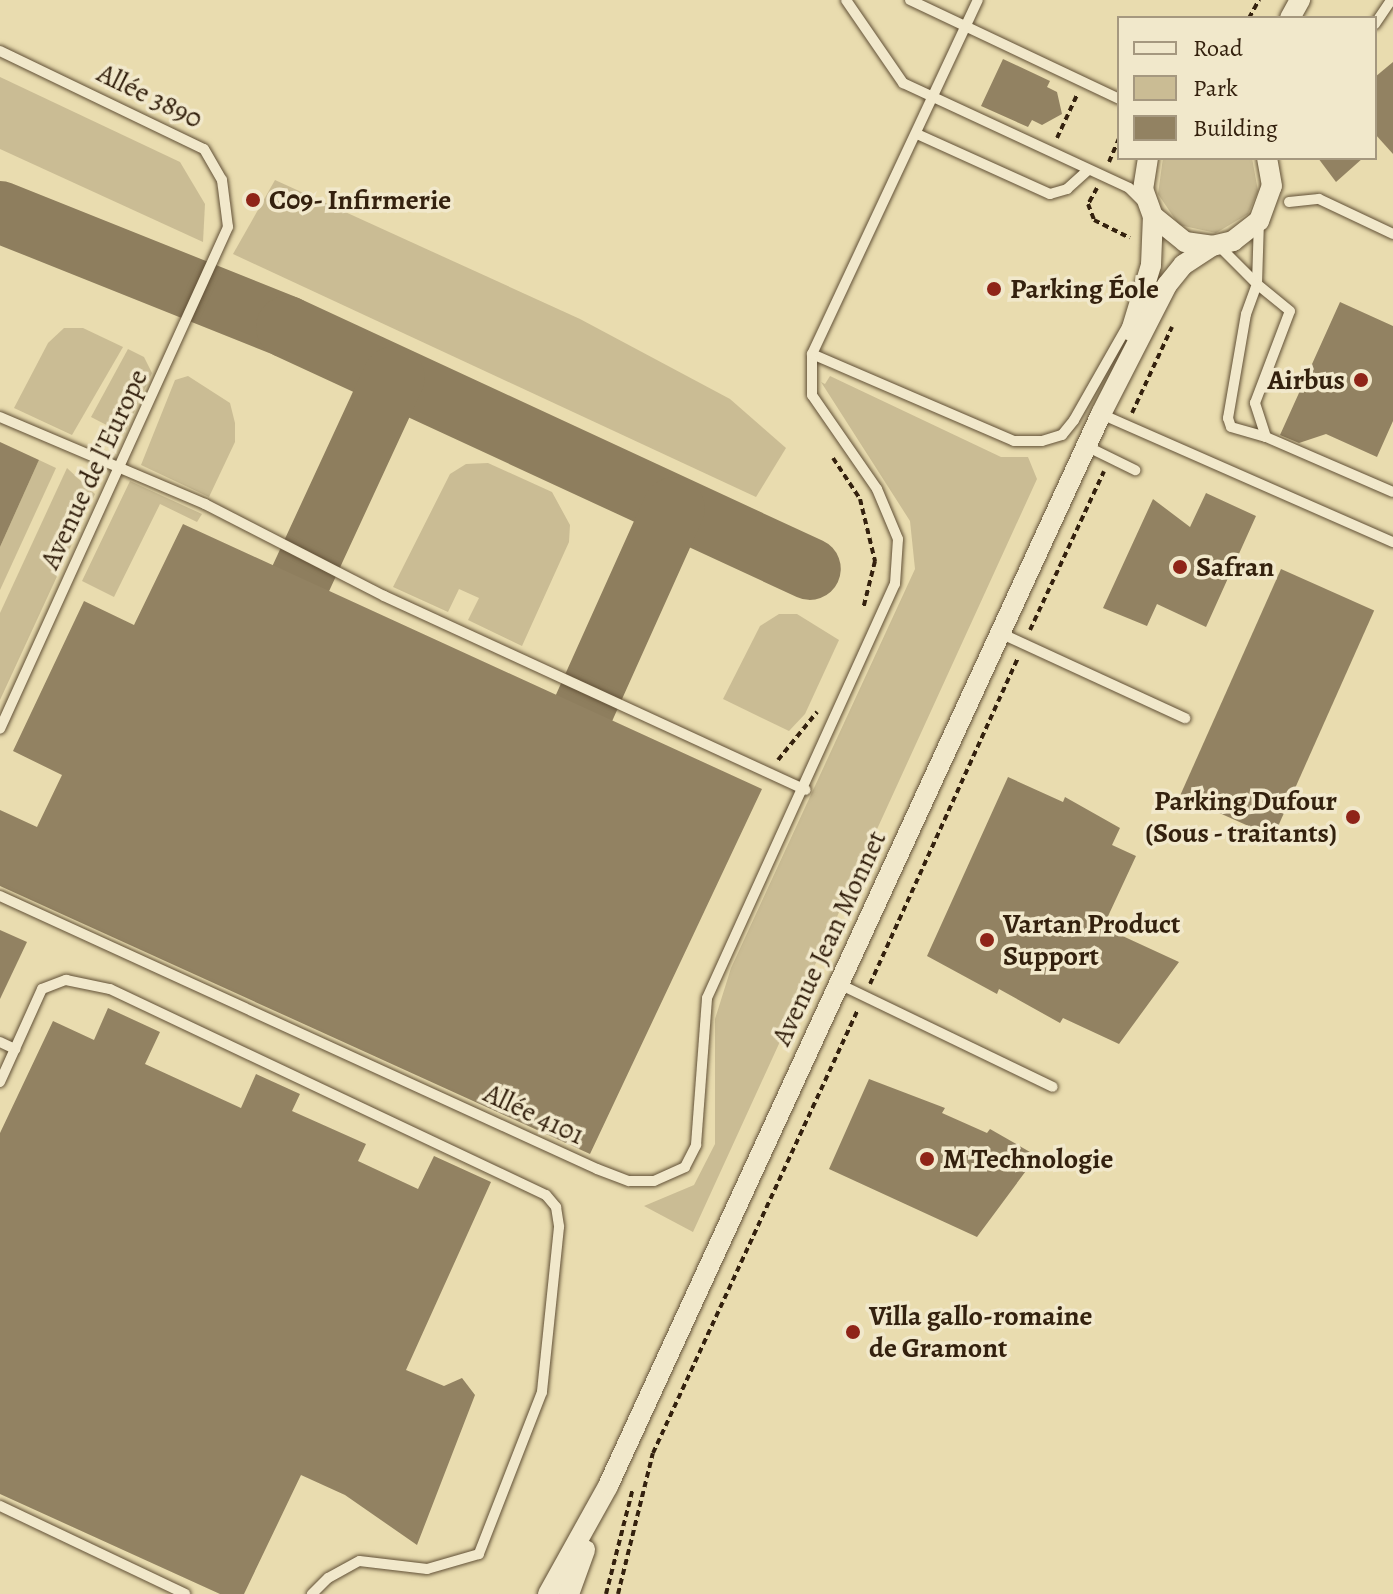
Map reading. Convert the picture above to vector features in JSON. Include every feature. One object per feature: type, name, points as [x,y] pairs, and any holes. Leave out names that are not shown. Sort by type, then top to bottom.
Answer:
[{"type":"street","name":"Avenue Jean Monnet","points":[[1101,414],[1136,316],[1154,251],[1151,212],[1143,189],[1148,160]]},
{"type":"street","points":[[1259,221],[1271,196],[1273,161]]},
{"type":"street","points":[[1151,212],[1185,242],[1215,246]]},
{"type":"street","name":"Avenue Jean Monnet","points":[[548,1594],[608,1486],[1086,446],[1167,285],[1183,265],[1215,246],[1241,236],[1259,221]]},
{"type":"street","name":"Avenue Jean Monnet","points":[[569,1594],[608,1486]]},
{"type":"lane","points":[[846,0],[898,79],[1129,188],[1151,212]]},
{"type":"lane","points":[[910,0],[1117,98]]},
{"type":"lane","points":[[978,0],[812,354],[1014,441],[1042,441],[1062,435],[1074,420],[1121,331],[1136,316]]},
{"type":"lane","points":[[1377,21],[1391,0]]},
{"type":"lane","name":"Allée 3890","points":[[0,51],[204,149],[222,180],[228,227]]},
{"type":"lane","points":[[917,134],[1050,194],[1067,189],[1088,170]]},
{"type":"lane","points":[[1289,202],[1319,199],[1393,234]]},
{"type":"lane","points":[[1259,221],[1257,284],[1246,314],[1228,418],[1234,431],[1266,437],[1393,492]]},
{"type":"lane","name":"Avenue de l'Europe","points":[[0,729],[122,467],[228,227]]},
{"type":"lane","points":[[1215,246],[1290,311],[1255,403],[1266,437]]},
{"type":"lane","name":"Allée 4101","points":[[0,896],[597,1169],[629,1181],[654,1181],[685,1167],[696,1145],[707,998],[805,790],[895,584],[898,539],[877,489],[812,395],[812,354]]},
{"type":"lane","points":[[1101,414],[1393,542]]},
{"type":"lane","points":[[0,417],[122,467],[384,596],[805,790]]},
{"type":"lane","points":[[1086,446],[1135,470]]},
{"type":"lane","points":[[1000,633],[1185,718]]},
{"type":"lane","points":[[0,1082],[42,989],[66,980],[110,989],[546,1195],[556,1207],[559,1227],[542,1392],[479,1554],[427,1569],[359,1561],[328,1578],[312,1594]]},
{"type":"lane","points":[[839,984],[1053,1087]]},
{"type":"lane","points":[[0,1042],[15,1049]]},
{"type":"lane","points":[[0,1506],[185,1594]]},
{"type":"path","points":[[1054,144],[1080,89]]},
{"type":"path","points":[[1127,425],[1177,317]]},
{"type":"path","points":[[827,449],[860,499],[875,561],[862,616]]},
{"type":"path","points":[[618,1594],[653,1453],[1110,458]]},
{"type":"path","points":[[770,774],[791,739],[823,700]]},
{"type":"green space","points":[[0,77],[180,162],[205,204],[203,242],[0,149]]},
{"type":"green space","points":[[1163,160],[1252,160],[1258,191],[1248,214],[1216,233],[1179,225],[1158,194]]},
{"type":"green space","points":[[275,180],[580,319],[730,399],[786,448],[756,497],[233,254]]},
{"type":"green space","points":[[64,328],[83,328],[123,347],[72,435],[14,408],[48,343]]},
{"type":"green space","points":[[128,349],[144,357],[152,373],[124,434],[91,417]]},
{"type":"green space","points":[[188,376],[230,403],[235,423],[235,442],[209,497],[141,465],[175,380]]},
{"type":"green space","points":[[830,376],[1001,457],[1028,457],[1037,479],[693,1232],[644,1206],[694,1185],[715,1144],[715,1019],[731,968],[915,569],[910,521],[821,382],[825,384]]},
{"type":"green space","points":[[39,460],[56,468],[0,590],[0,547]]},
{"type":"green space","points":[[488,463],[552,492],[570,525],[569,542],[522,646],[468,620],[479,598],[459,589],[448,612],[393,587],[450,474],[466,464]]},
{"type":"green space","points":[[67,468],[95,494],[0,700],[0,613]]},
{"type":"green space","points":[[130,481],[202,514],[197,522],[160,504],[114,597],[82,581]]},
{"type":"green space","points":[[779,614],[797,614],[839,640],[805,714],[789,731],[723,699],[760,626]]},
{"type":"building","points":[[1003,59],[1050,81],[1047,87],[1057,92],[1062,114],[1042,125],[1032,120],[1028,127],[981,106]]},
{"type":"building","points":[[1393,62],[1393,154],[1377,136],[1377,75]]},
{"type":"building","points":[[1320,160],[1361,160],[1336,182]]},
{"type":"building","points":[[1340,302],[1393,326],[1393,421],[1377,457],[1326,434],[1299,443],[1280,435]]},
{"type":"building","points":[[0,442],[39,460],[0,547]]},
{"type":"building","points":[[1206,493],[1256,516],[1206,627],[1157,604],[1147,626],[1103,608],[1153,499],[1190,527]]},
{"type":"building","points":[[183,524],[762,789],[590,1154],[0,886],[0,810],[37,827],[62,775],[13,751],[84,601],[134,625]]},
{"type":"building","points":[[1281,569],[1374,610],[1273,837],[1180,796]]},
{"type":"building","points":[[1008,777],[1063,802],[1065,797],[1120,828],[1112,845],[1136,856],[1103,927],[1179,962],[1119,1044],[1063,1018],[1060,1023],[999,989],[997,994],[927,956]]},
{"type":"building","points":[[0,930],[27,942],[0,999]]},
{"type":"building","points":[[108,1008],[160,1032],[145,1064],[241,1108],[256,1074],[300,1094],[292,1111],[366,1144],[358,1161],[418,1189],[434,1156],[491,1182],[406,1370],[444,1386],[462,1378],[475,1395],[417,1545],[345,1495],[301,1475],[244,1594],[220,1594],[0,1494],[0,1133],[53,1021],[94,1040]]},
{"type":"building","points":[[869,1079],[945,1108],[942,1113],[987,1133],[990,1129],[1037,1156],[977,1237],[829,1169]]},
{"type":"taxiway","points":[[0,212],[287,327],[810,569]]},
{"type":"taxiway","points":[[301,578],[394,377]]},
{"type":"taxiway","points":[[584,708],[674,508]]},
{"type":"place","name":"C09- Infirmerie","points":[[253,200]]},
{"type":"place","name":"Parking Éole","points":[[994,289]]},
{"type":"place","name":"Airbus","points":[[1361,380]]},
{"type":"place","name":"Safran","points":[[1180,567]]},
{"type":"place","name":"Parking Dufour (Sous - traitants)","points":[[1353,817]]},
{"type":"place","name":"Vartan Product Support","points":[[987,940]]},
{"type":"place","name":"M Technologie","points":[[927,1159]]},
{"type":"place","name":"Villa gallo-romaine de Gramont","points":[[853,1332]]}]
